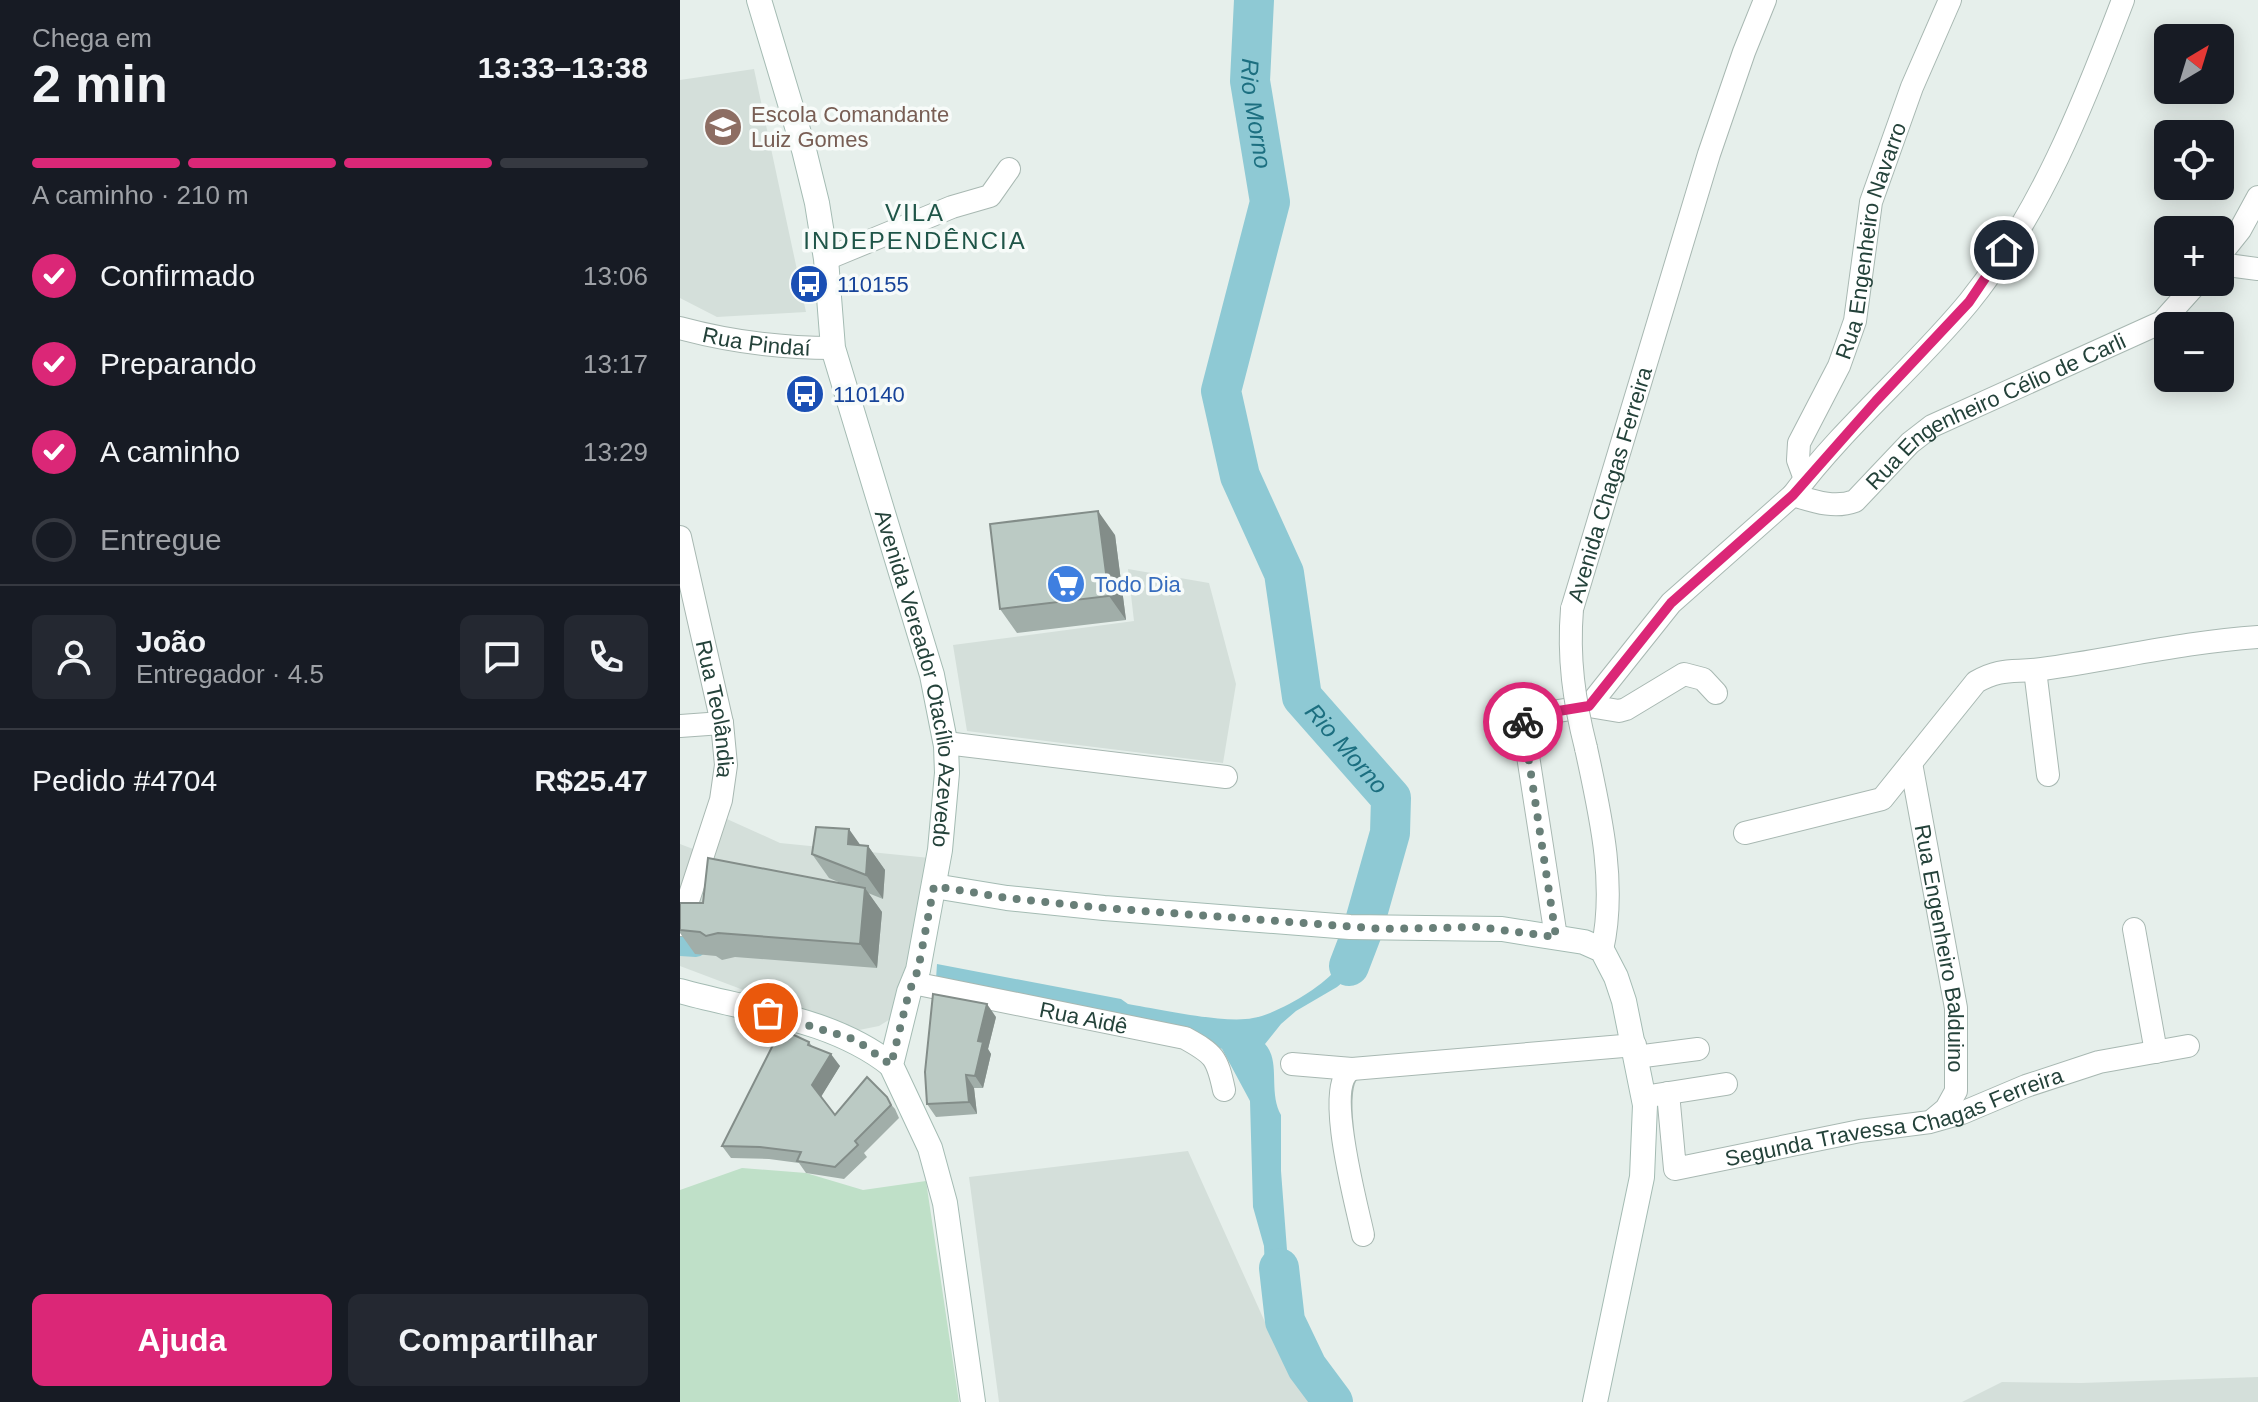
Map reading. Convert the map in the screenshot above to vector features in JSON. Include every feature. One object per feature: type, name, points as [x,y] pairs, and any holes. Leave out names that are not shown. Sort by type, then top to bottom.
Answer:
[{"type":"main road","name":"Avenida Vereador Otacílio Azevedo","points":[[759,0],[817,203],[826,259],[833,348],[932,675],[946,743],[947,773],[934,886],[891,1065]]},
{"type":"main road","points":[[934,886],[1007,898],[1104,908],[1350,927],[1478,927],[1584,942],[1602,950],[1616,977],[1636,1051],[1656,1095],[1595,1402]]},
{"type":"main road","points":[[680,991],[827,1030],[869,1047],[891,1065],[930,1148],[945,1203],[973,1402]]},
{"type":"street","name":"Avenida Chagas Ferreira","points":[[1602,950],[1607,928],[1608,893],[1598,811],[1574,695],[1570,659],[1572,609],[1709,154],[1765,0]]},
{"type":"street","name":"Rua Engenheiro Navarro","points":[[1799,487],[1799,443],[1839,366],[1855,321],[1871,202],[1912,87],[1950,0]]},
{"type":"street","points":[[1589,706],[1671,603],[1799,487],[1969,302],[2021,225],[2081,110],[2123,0]]},
{"type":"street","points":[[826,259],[952,207],[990,196],[1009,169]]},
{"type":"street","points":[[2234,238],[2258,197]]},
{"type":"street","points":[[2234,266],[2258,269]]},
{"type":"street","name":"Rua Engenheiro Célio de Carli","points":[[1799,487],[1827,504],[1845,505],[1855,501],[1910,443],[1932,426],[2162,322],[2185,296]]},
{"type":"street","name":"Rua Pindaí","points":[[680,328],[722,340],[763,346],[833,348]]},
{"type":"street","name":"Rua Teolândia","points":[[680,537],[722,723],[726,765],[721,800],[680,925]]},
{"type":"street","points":[[1745,833],[1882,799],[1976,682],[1995,671],[2035,670],[2210,641],[2258,637]]},
{"type":"street","points":[[2035,670],[2048,775]]},
{"type":"street","points":[[1556,937],[1522,717],[1589,706],[1619,711],[1684,674],[1703,679],[1716,693]]},
{"type":"street","points":[[680,726],[722,723]]},
{"type":"street","points":[[946,743],[1226,777]]},
{"type":"street","name":"Rua Engenheiro Balduino","points":[[1911,763],[1956,1008],[1956,1091],[1946,1109],[1930,1122]]},
{"type":"street","points":[[2134,929],[2156,1052]]},
{"type":"street","name":"Rua Aidê","points":[[913,983],[1185,1038],[1209,1051],[1219,1069],[1224,1090]]},
{"type":"street","name":"Segunda Travessa Chagas Ferreira","points":[[1656,1095],[1675,1169],[1860,1131],[1930,1122],[2099,1062],[2188,1046]]},
{"type":"street","points":[[1292,1064],[1352,1069],[1698,1049]]},
{"type":"street","points":[[1352,1069],[1342,1079],[1340,1108],[1363,1235]]},
{"type":"street","points":[[1656,1095],[1726,1084]]},
{"type":"shaded area","points":[[754,69],[806,312],[717,317],[680,298],[680,80]]},
{"type":"shaded area","points":[[1128,569],[1209,583],[1236,684],[1223,763],[967,731],[953,645],[1134,621]]},
{"type":"shaded area","points":[[707,810],[780,843],[930,858],[918,947],[892,1018],[879,1026],[859,1030],[836,1025],[680,966],[680,844],[693,849]]},
{"type":"shaded area","points":[[1188,1151],[1269,1331],[1277,1328],[1305,1376],[1314,1402],[999,1402],[969,1177]]},
{"type":"shaded area","points":[[2258,1377],[2258,1402],[1962,1402],[2002,1382],[2081,1383]]},
{"type":"green space","points":[[742,1168],[806,1173],[863,1190],[926,1181],[959,1402],[680,1402],[680,1190]]},
{"type":"water","points":[[1351,939],[1374,943],[1362,966],[1337,987],[1296,1011],[1265,1044],[1272,1059],[1275,1097],[1281,1115],[1281,1171],[1292,1316],[1281,1324],[1265,1270],[1264,1246],[1253,1207],[1250,1101],[1222,1049],[1190,1032],[936,979],[937,964],[1191,1015],[1253,1018],[1274,1011],[1311,991],[1337,968]]},
{"type":"building","name":"Todo Dia","points":[[1098,511],[1109,596],[1000,609],[990,524]]},
{"type":"building","points":[[816,827],[849,829],[848,844],[868,846],[866,875],[812,854]]},
{"type":"building","points":[[708,858],[865,888],[860,944],[718,933],[706,936],[700,932],[680,930],[680,903],[703,903]]},
{"type":"building","points":[[933,994],[987,1004],[978,1041],[983,1042],[975,1076],[966,1075],[969,1102],[927,1104],[925,1072]]},
{"type":"building","points":[[781,1029],[831,1054],[812,1085],[835,1115],[867,1077],[891,1105],[855,1141],[858,1145],[835,1167],[797,1161],[801,1152],[722,1146]]},
{"type":"waterway","name":"Rio Morno","points":[[1254,0],[1250,81],[1270,202],[1221,391],[1240,476],[1284,573],[1302,697],[1391,798],[1390,833],[1362,932],[1349,966]]},
{"type":"waterway","points":[[680,945],[696,946]]},
{"type":"waterway","name":"Rio Morno","points":[[1279,1268],[1285,1321],[1307,1367],[1333,1402]]},
{"type":"way so far","points":[[768,1013],[856,1040],[891,1065],[909,992],[918,970],[934,886],[1007,898],[1104,908],[1383,929],[1478,927],[1556,937],[1523,722]]},
{"type":"place","name":"Escola Comandante Luiz Gomes","points":[[723,127]]},
{"type":"place","name":"110155","points":[[809,284]]},
{"type":"place","name":"110140","points":[[805,394]]},
{"type":"place","name":"Todo Dia","points":[[1066,584]]},
{"type":"district","name":"VILA INDEPENDÊNCIA","points":[[915,226]]},
{"type":"route","points":[[1523,722],[1522,717],[1589,706],[1671,603],[1793,495],[1969,302],[2004,250]]}]
